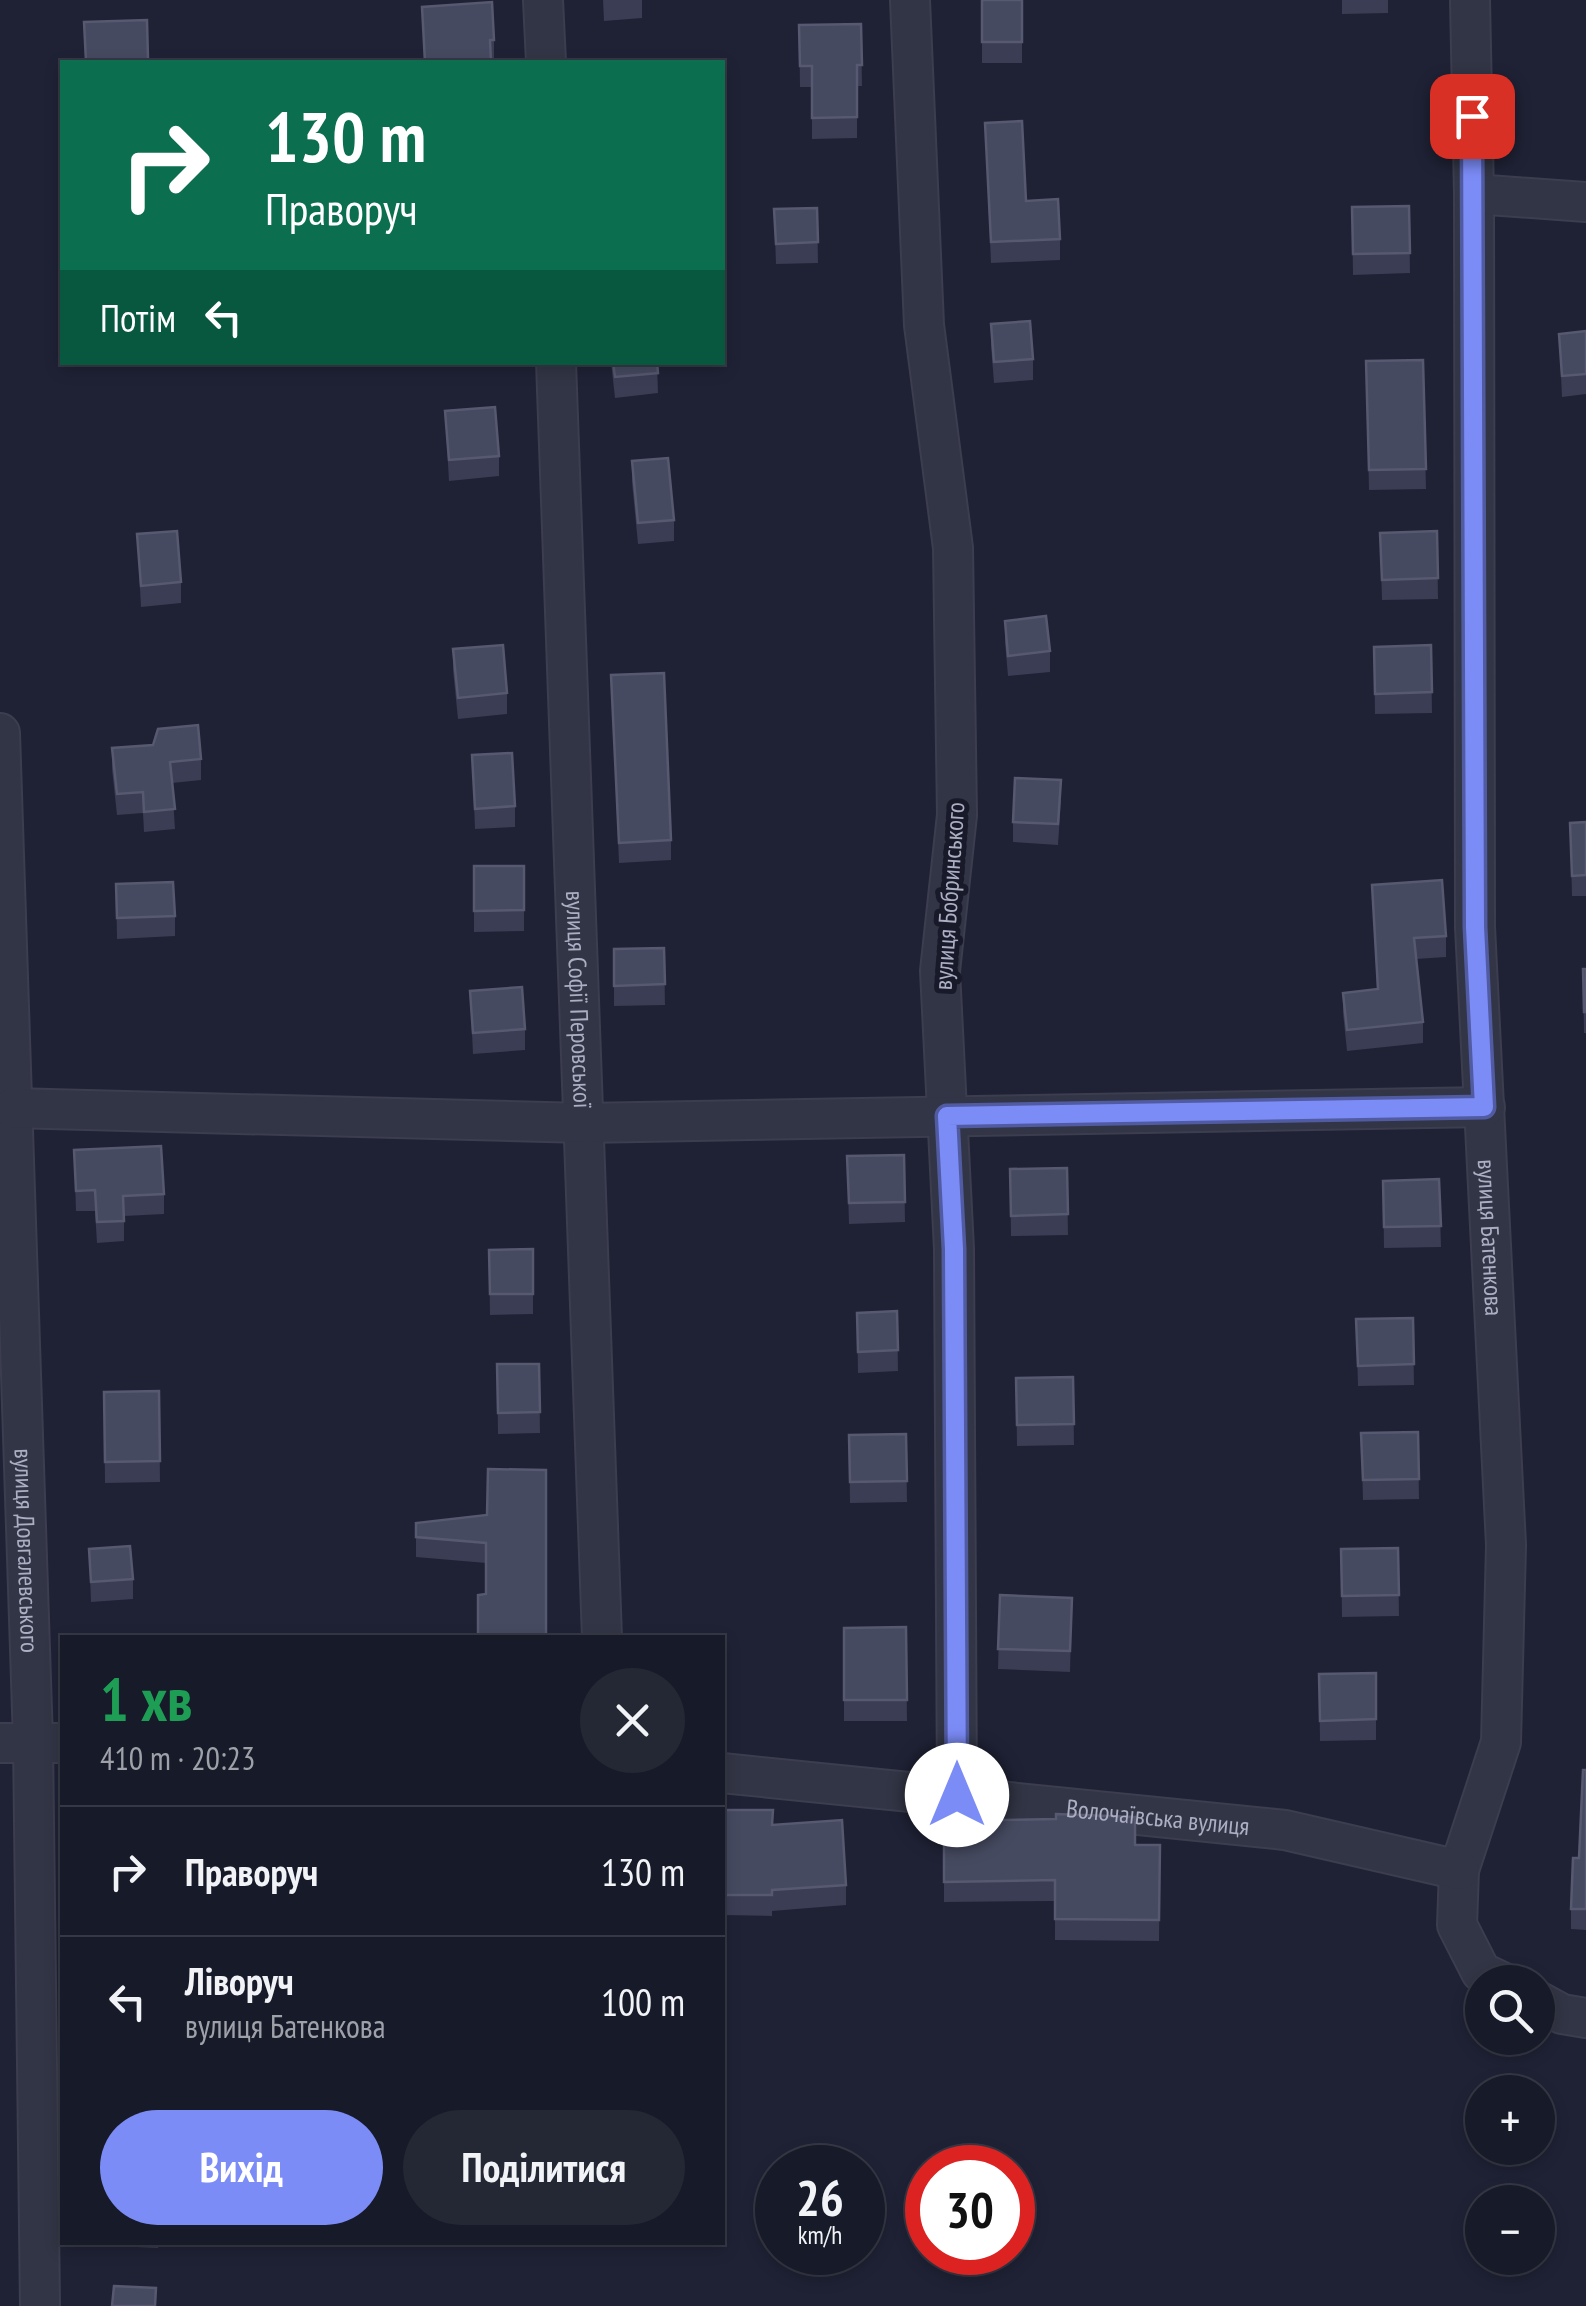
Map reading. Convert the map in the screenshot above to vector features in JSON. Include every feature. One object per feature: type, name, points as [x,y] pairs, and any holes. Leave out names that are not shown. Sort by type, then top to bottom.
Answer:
[{"type":"street","points":[[543,0],[546,60]]},
{"type":"street","name":"вулиця Бобринського","points":[[910,0],[924,325],[952,548],[956,815],[940,971],[954,1249],[957,1795]]},
{"type":"street","name":"вулиця Батенкова","points":[[1459,1870],[1501,1742],[1506,1545],[1475,927],[1470,0]]},
{"type":"street","points":[[1474,194],[1586,202]]},
{"type":"street","name":"вулиця Софії Перовської","points":[[556,365],[602,1635]]},
{"type":"street","name":"вулиця Довгалевського","points":[[0,733],[32,1742],[40,2306]]},
{"type":"street","points":[[12,1108],[584,1123],[1484,1107]]},
{"type":"street","name":"Волочаївська вулиця","points":[[725,1773],[1285,1830],[1459,1870]]},
{"type":"street","points":[[1459,1870],[1457,1925],[1477,1965]]},
{"type":"street","points":[[1555,2010],[1586,2018]]},
{"type":"building","points":[[982,0],[1022,0],[1022,42],[982,42]]},
{"type":"building","points":[[492,2],[491,60],[425,60],[422,7]]},
{"type":"building","points":[[147,20],[148,59],[86,60],[84,22]]},
{"type":"building","points":[[861,24],[857,117],[812,118],[812,66],[800,66],[799,25]]},
{"type":"building","points":[[1022,121],[1026,201],[1058,199],[1060,239],[991,242],[985,123]]},
{"type":"building","points":[[1409,206],[1410,253],[1353,254],[1352,207]]},
{"type":"building","points":[[817,208],[818,242],[776,244],[774,209]]},
{"type":"building","points":[[1030,321],[1033,359],[994,362],[991,324]]},
{"type":"building","points":[[1586,331],[1586,374],[1562,376],[1559,334]]},
{"type":"building","points":[[1423,360],[1426,469],[1369,470],[1366,361]]},
{"type":"building","points":[[613,365],[657,365],[658,373],[615,377]]},
{"type":"building","points":[[495,407],[499,456],[449,460],[445,411]]},
{"type":"building","points":[[668,458],[674,520],[638,523],[632,461]]},
{"type":"building","points":[[177,531],[181,582],[141,586],[137,534]]},
{"type":"building","points":[[1437,531],[1438,578],[1382,580],[1380,533]]},
{"type":"building","points":[[1046,616],[1050,651],[1008,656],[1005,621]]},
{"type":"building","points":[[503,645],[507,693],[458,698],[453,649]]},
{"type":"building","points":[[1431,645],[1432,692],[1375,694],[1374,647]]},
{"type":"building","points":[[664,673],[671,840],[619,843],[611,675]]},
{"type":"building","points":[[198,725],[201,759],[170,762],[175,809],[144,812],[143,792],[117,794],[112,748],[153,745],[158,729]]},
{"type":"building","points":[[512,753],[515,806],[475,809],[472,755]]},
{"type":"building","points":[[1015,778],[1061,780],[1058,824],[1013,822]]},
{"type":"building","points":[[1586,822],[1586,875],[1572,876],[1570,823]]},
{"type":"building","points":[[474,866],[524,866],[524,910],[474,911]]},
{"type":"building","points":[[1442,880],[1446,936],[1414,938],[1423,1022],[1347,1030],[1343,993],[1378,989],[1372,885]]},
{"type":"building","points":[[173,882],[175,916],[117,918],[116,884]]},
{"type":"building","points":[[664,948],[665,984],[614,986],[614,949]]},
{"type":"building","points":[[1586,969],[1586,1012],[1584,1012]]},
{"type":"building","points":[[522,987],[525,1029],[473,1033],[470,991]]},
{"type":"building","points":[[161,1146],[164,1194],[123,1196],[124,1221],[97,1222],[95,1190],[76,1191],[74,1150]]},
{"type":"building","points":[[904,1155],[905,1202],[849,1203],[847,1156]]},
{"type":"building","points":[[1067,1168],[1068,1214],[1011,1216],[1010,1169]]},
{"type":"building","points":[[1439,1179],[1441,1226],[1384,1227],[1383,1181]]},
{"type":"building","points":[[533,1249],[533,1294],[490,1294],[489,1250]]},
{"type":"building","points":[[897,1311],[898,1350],[858,1352],[857,1313]]},
{"type":"building","points":[[1413,1318],[1414,1364],[1358,1366],[1356,1319]]},
{"type":"building","points":[[497,1364],[539,1364],[540,1412],[498,1413]]},
{"type":"building","points":[[1073,1377],[1074,1424],[1017,1425],[1016,1378]]},
{"type":"building","points":[[159,1391],[160,1461],[105,1462],[104,1392]]},
{"type":"building","points":[[1418,1432],[1419,1479],[1363,1480],[1361,1433]]},
{"type":"building","points":[[906,1434],[907,1481],[850,1482],[849,1435]]},
{"type":"building","points":[[488,1469],[546,1470],[546,1635],[478,1635],[478,1595],[486,1594],[486,1543],[416,1537],[416,1523],[487,1515]]},
{"type":"building","points":[[130,1546],[133,1579],[91,1582],[89,1549]]},
{"type":"building","points":[[1398,1548],[1399,1595],[1342,1596],[1341,1549]]},
{"type":"building","points":[[1000,1595],[1072,1598],[1070,1651],[998,1649]]},
{"type":"building","points":[[906,1627],[907,1700],[844,1700],[844,1628]]},
{"type":"building","points":[[1376,1673],[1376,1719],[1320,1721],[1319,1674]]},
{"type":"building","points":[[1583,1770],[1586,1909],[1571,1909],[1573,1858],[1579,1858]]},
{"type":"building","points":[[725,1810],[773,1810],[772,1825],[842,1820],[846,1885],[772,1890],[772,1895],[725,1895]]},
{"type":"building","points":[[1056,1814],[1135,1817],[1135,1845],[1160,1845],[1159,1920],[1055,1919],[1055,1880],[944,1882],[944,1821],[1056,1819]]},
{"type":"building","points":[[114,2286],[156,2288],[155,2306],[112,2306]]},
{"type":"route","points":[[957,1795],[954,1249],[947,1116],[1484,1107],[1475,927],[1472,116]]}]
